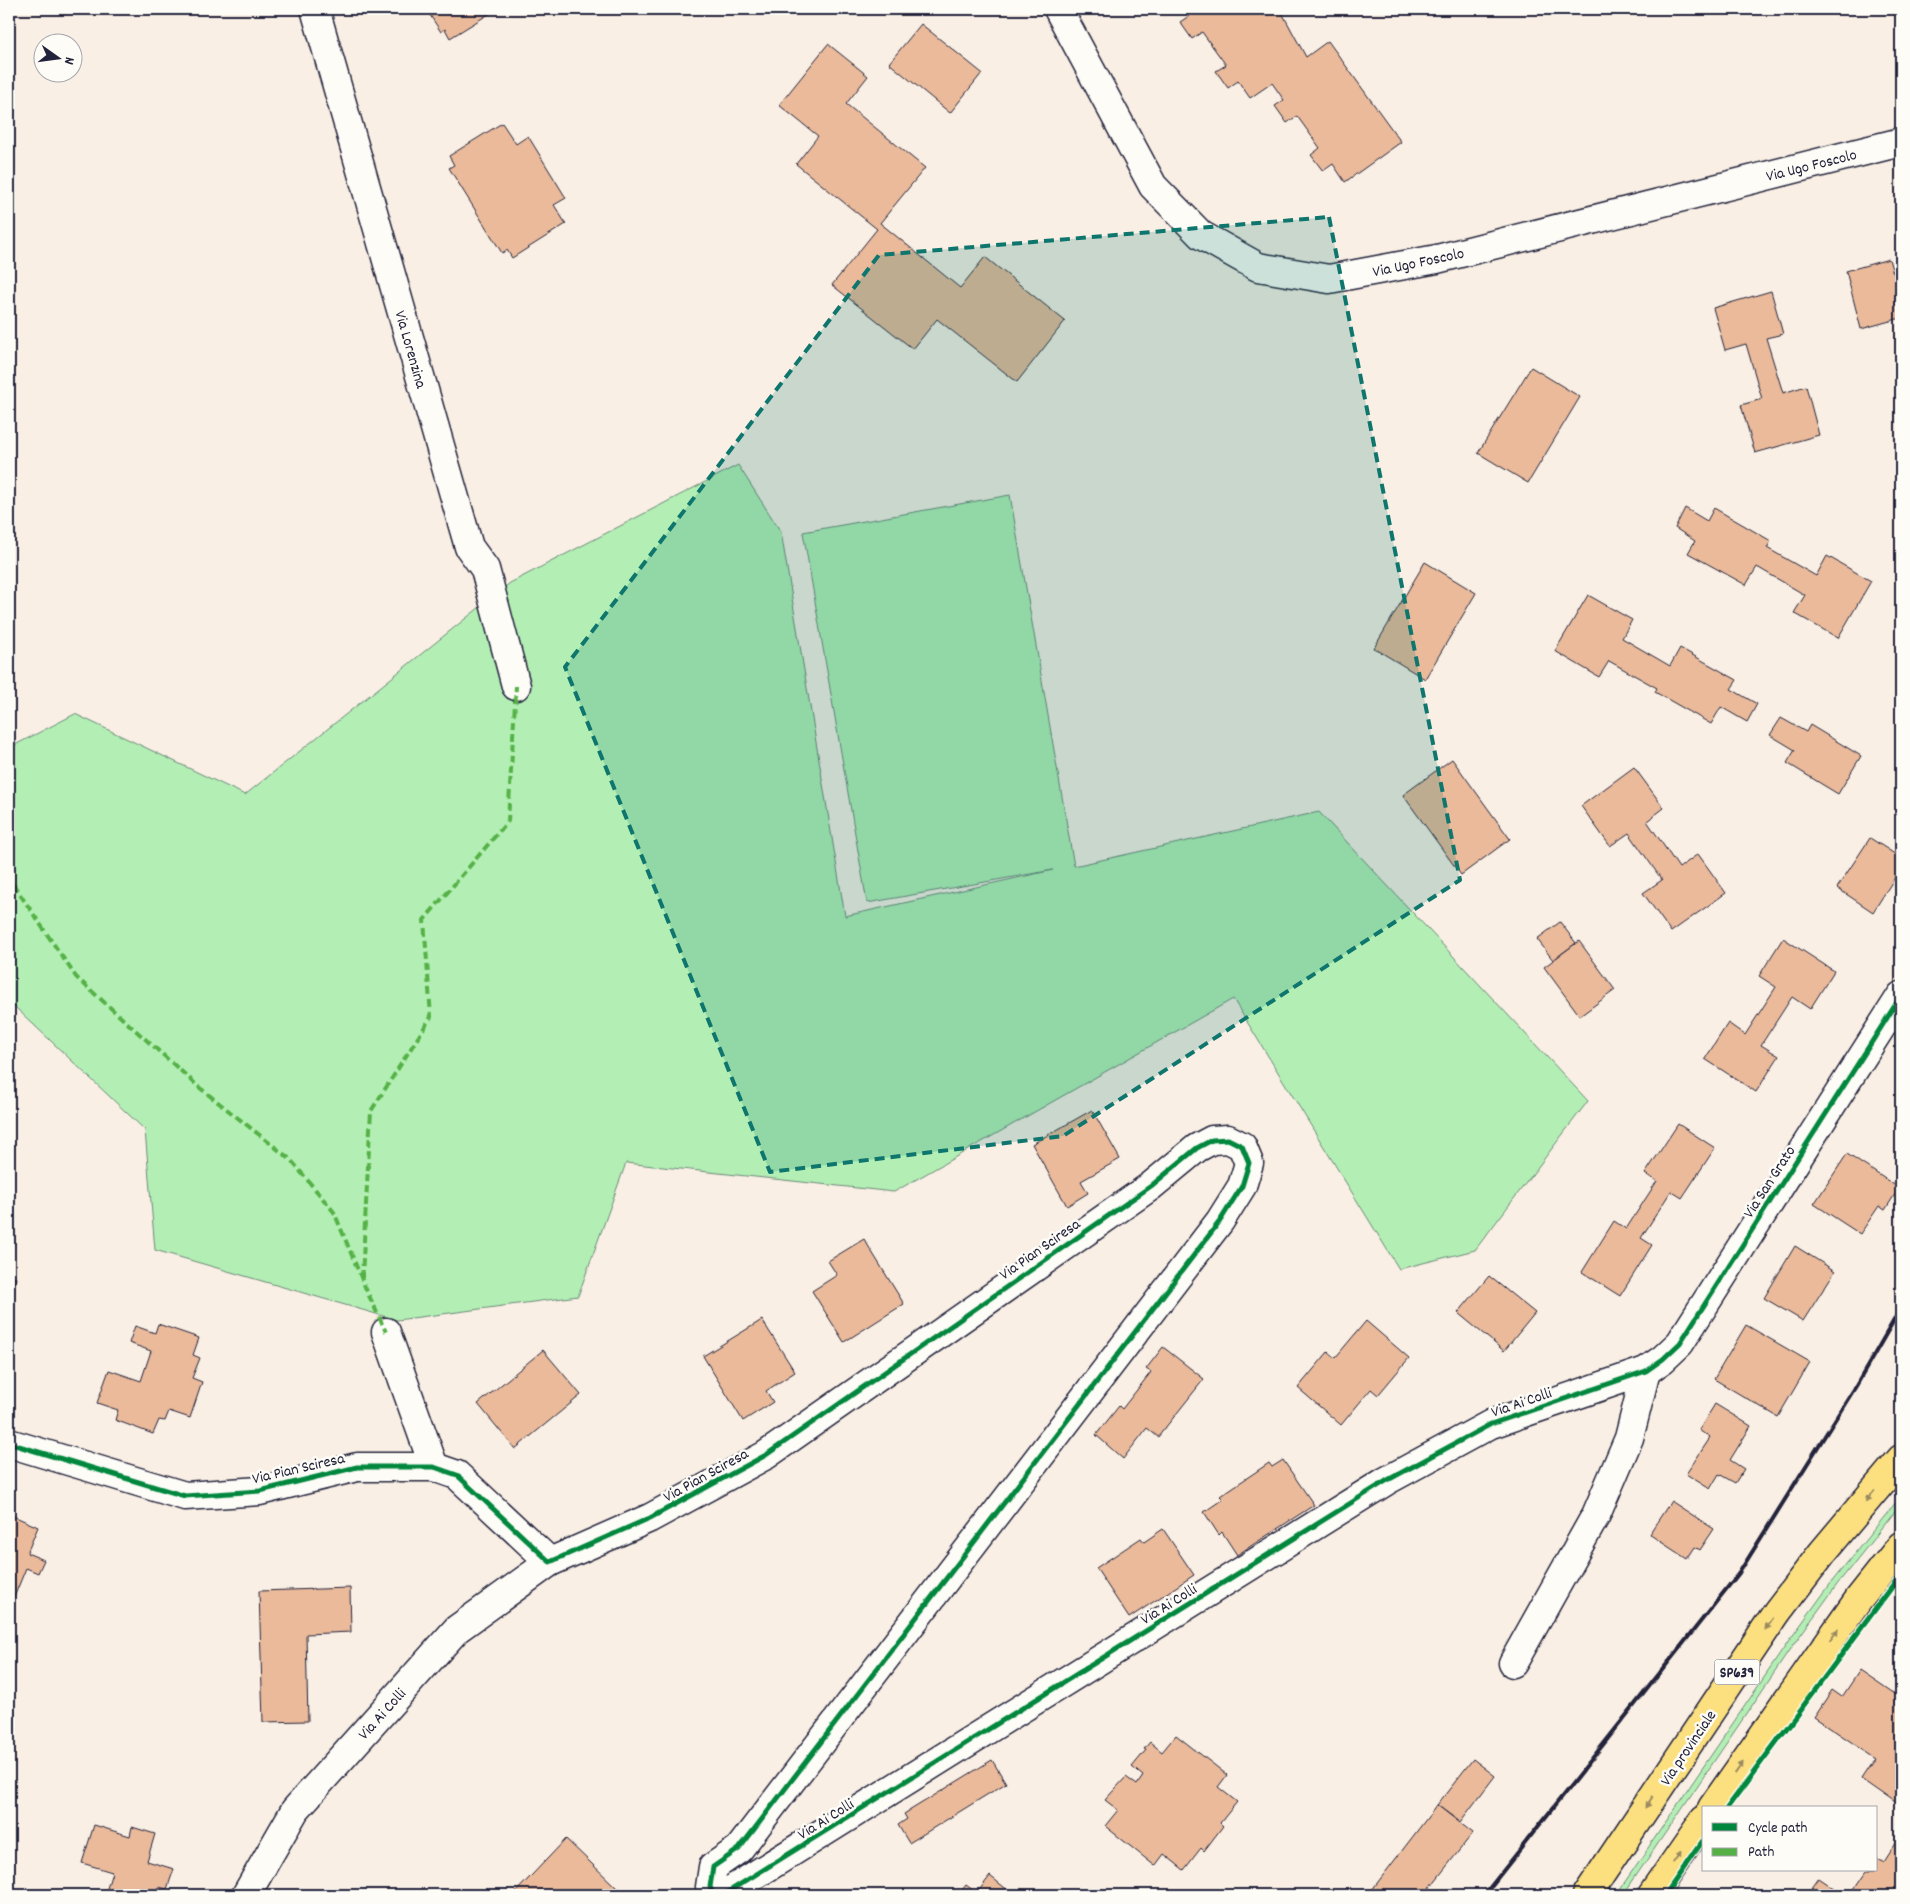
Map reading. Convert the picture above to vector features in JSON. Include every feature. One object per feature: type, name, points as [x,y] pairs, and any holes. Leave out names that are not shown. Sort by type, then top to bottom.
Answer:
[{"type":"main road","name":"Via provinciale","points":[[1587,1895],[1777,1612],[1822,1553],[1901,1459]]},
{"type":"main road","points":[[1713,1806],[1860,1599],[1901,1546]]},
{"type":"main road","points":[[1652,1895],[1702,1823]]},
{"type":"street","name":"Via Lorenzina","points":[[315,9],[469,547],[484,569],[516,686]]},
{"type":"street","name":"Via Ugo Foscolo","points":[[1058,9],[1153,186],[1201,235],[1258,267],[1329,279],[1437,259],[1901,142]]},
{"type":"street","name":"Via San Grato","points":[[1646,1371],[1663,1359],[1680,1343],[1901,996]]},
{"type":"street","name":"Via Pian Sciresa","points":[[9,1445],[12,1444],[185,1496],[260,1491],[356,1467],[434,1467],[457,1475],[550,1562],[650,1518],[766,1455],[1151,1186],[1197,1148],[1212,1140],[1228,1138],[1242,1146],[1249,1163],[1242,1186],[1220,1220],[739,1849],[713,1867],[710,1887],[714,1895]]},
{"type":"street","points":[[386,1332],[434,1467]]},
{"type":"street","points":[[1513,1663],[1596,1515],[1629,1438],[1646,1371]]},
{"type":"street","name":"Via Ai Colli","points":[[724,1895],[1386,1481],[1492,1424],[1646,1371]]},
{"type":"street","name":"Via Ai Colli","points":[[246,1895],[295,1810],[457,1629],[550,1562]]},
{"type":"highlighted area","points":[[1329,217],[1460,880],[1063,1136],[770,1172],[565,667],[879,255]]},
{"type":"green space","points":[[738,465],[781,532],[845,916],[1053,870],[867,903],[803,532],[1010,495],[1074,866],[1319,812],[1588,1101],[1475,1250],[1399,1269],[1233,999],[894,1192],[626,1163],[578,1296],[397,1320],[155,1250],[145,1130],[15,1007],[9,1009],[9,748],[75,714],[245,795],[510,583]]},
{"type":"green space","points":[[1901,1496],[1901,1504],[1839,1582],[1796,1641],[1623,1895],[1616,1895],[1791,1638],[1834,1579]]},
{"type":"building","points":[[426,9],[497,9],[450,38],[445,29],[441,32]]},
{"type":"building","points":[[1184,9],[1280,9],[1306,57],[1328,41],[1401,142],[1345,182],[1333,164],[1323,171],[1311,155],[1320,148],[1297,116],[1287,123],[1275,106],[1284,100],[1272,83],[1250,98],[1238,81],[1228,88],[1216,71],[1226,65],[1202,32],[1192,39],[1180,22],[1189,16]]},
{"type":"building","points":[[921,24],[982,73],[950,113],[889,63]]},
{"type":"building","points":[[828,44],[868,76],[846,104],[925,168],[880,223],[960,288],[985,257],[1065,321],[1017,382],[937,319],[913,349],[832,285],[877,229],[796,164],[818,136],[779,105]]},
{"type":"building","points":[[502,123],[516,144],[528,136],[566,198],[554,205],[566,224],[512,258],[507,250],[502,253],[449,168],[454,165],[449,156]]},
{"type":"building","points":[[1889,259],[1893,273],[1901,270],[1901,288],[1897,289],[1901,305],[1901,318],[1861,329],[1846,271]]},
{"type":"building","points":[[1771,291],[1783,334],[1766,338],[1783,393],[1806,386],[1819,435],[1755,453],[1741,405],[1762,399],[1746,344],[1725,350],[1713,308]]},
{"type":"building","points":[[1531,367],[1580,397],[1528,483],[1478,453]]},
{"type":"building","points":[[1685,508],[1707,521],[1714,508],[1771,541],[1767,548],[1816,576],[1827,556],[1871,581],[1838,638],[1794,613],[1805,595],[1757,567],[1746,585],[1688,553],[1695,541],[1675,528]]},
{"type":"building","points":[[1425,562],[1476,593],[1425,679],[1374,648]]},
{"type":"building","points":[[1588,595],[1632,620],[1622,638],[1670,666],[1680,648],[1737,680],[1731,689],[1757,704],[1747,722],[1721,707],[1711,724],[1655,692],[1657,688],[1609,661],[1599,677],[1555,651]]},
{"type":"building","points":[[1781,718],[1806,732],[1810,725],[1861,756],[1838,794],[1787,763],[1795,750],[1770,735]]},
{"type":"building","points":[[1452,759],[1510,839],[1461,875],[1403,795]]},
{"type":"building","points":[[1634,767],[1664,808],[1647,821],[1679,868],[1698,854],[1726,893],[1671,932],[1643,893],[1662,880],[1629,833],[1610,846],[1581,806]]},
{"type":"building","points":[[1870,838],[1901,858],[1901,868],[1873,912],[1837,888]]},
{"type":"building","points":[[1560,922],[1576,943],[1553,960],[1537,939]]},
{"type":"building","points":[[1783,938],[1834,971],[1810,1009],[1792,997],[1761,1045],[1779,1056],[1756,1092],[1705,1059],[1728,1023],[1745,1035],[1776,987],[1759,976]]},
{"type":"building","points":[[1579,941],[1615,990],[1580,1016],[1544,967]]},
{"type":"building","points":[[1092,1110],[1120,1159],[1081,1181],[1088,1193],[1067,1206],[1032,1144]]},
{"type":"building","points":[[1678,1124],[1715,1148],[1682,1198],[1671,1191],[1641,1238],[1652,1245],[1620,1296],[1582,1272],[1614,1221],[1626,1229],[1657,1181],[1645,1174]]},
{"type":"building","points":[[1847,1154],[1899,1188],[1885,1210],[1879,1206],[1860,1234],[1814,1204]]},
{"type":"building","points":[[864,1239],[904,1304],[844,1342],[812,1291],[837,1275],[828,1261]]},
{"type":"building","points":[[1795,1246],[1835,1271],[1803,1321],[1764,1298]]},
{"type":"building","points":[[9,1275],[16,1278],[9,1296]]},
{"type":"building","points":[[1489,1276],[1535,1313],[1504,1351],[1458,1313]]},
{"type":"building","points":[[762,1320],[795,1372],[766,1391],[773,1402],[743,1421],[703,1356]]},
{"type":"building","points":[[1366,1321],[1409,1358],[1378,1395],[1371,1389],[1341,1425],[1298,1388],[1328,1352],[1335,1358]]},
{"type":"building","points":[[158,1324],[199,1338],[193,1355],[200,1358],[192,1378],[202,1382],[190,1418],[169,1411],[165,1421],[159,1420],[153,1434],[115,1420],[118,1410],[97,1403],[109,1370],[141,1381],[151,1351],[129,1343],[135,1326],[155,1333]]},
{"type":"building","points":[[1746,1325],[1810,1362],[1778,1417],[1714,1379]]},
{"type":"building","points":[[1163,1347],[1204,1379],[1158,1437],[1147,1428],[1123,1459],[1096,1435],[1119,1406],[1122,1409],[1151,1372],[1146,1369]]},
{"type":"building","points":[[543,1350],[581,1395],[515,1449],[478,1404]]},
{"type":"building","points":[[1715,1404],[1751,1426],[1730,1460],[1744,1469],[1735,1483],[1719,1474],[1710,1489],[1686,1474],[1710,1438],[1699,1430]]},
{"type":"building","points":[[1283,1460],[1314,1505],[1237,1555],[1222,1532],[1219,1535],[1204,1512],[1223,1499],[1220,1496],[1269,1463],[1272,1467]]},
{"type":"building","points":[[1671,1501],[1714,1529],[1700,1550],[1695,1547],[1687,1559],[1649,1534]]},
{"type":"building","points":[[9,1514],[38,1527],[27,1553],[44,1560],[38,1573],[26,1568],[10,1607]]},
{"type":"building","points":[[1163,1529],[1194,1575],[1129,1618],[1096,1568],[1141,1538],[1144,1542]]},
{"type":"building","points":[[350,1588],[351,1632],[306,1634],[308,1721],[263,1722],[259,1591]]},
{"type":"building","points":[[1860,1670],[1901,1698],[1901,1807],[1861,1779],[1875,1758],[1814,1717],[1832,1690],[1842,1697]]},
{"type":"building","points":[[1176,1735],[1227,1775],[1218,1787],[1237,1802],[1220,1823],[1223,1826],[1204,1851],[1201,1848],[1184,1870],[1164,1854],[1155,1866],[1105,1826],[1118,1810],[1105,1800],[1126,1777],[1137,1785],[1143,1776],[1132,1767],[1146,1750],[1144,1749],[1150,1742],[1162,1752]]},
{"type":"building","points":[[1473,1759],[1495,1776],[1460,1822],[1437,1805]]},
{"type":"building","points":[[992,1760],[1006,1783],[909,1843],[898,1825],[907,1819],[904,1814]]},
{"type":"building","points":[[1437,1805],[1473,1833],[1424,1895],[1368,1895]]},
{"type":"building","points":[[94,1825],[130,1836],[132,1827],[155,1834],[147,1861],[174,1869],[167,1889],[159,1887],[156,1895],[105,1895],[112,1872],[82,1863]]},
{"type":"building","points":[[1901,1834],[1901,1895],[1850,1895],[1866,1872],[1878,1872],[1878,1858],[1883,1862]]},
{"type":"building","points":[[566,1839],[618,1889],[625,1895],[513,1895]]},
{"type":"building","points":[[990,1876],[1014,1895],[958,1895],[966,1885],[977,1893]]},
{"type":"building","points":[[1819,1878],[1844,1895],[1807,1895]]},
{"type":"railway","points":[[1484,1895],[1739,1573],[1856,1386],[1901,1308]]},
{"type":"marked path","points":[[362,1278],[371,1111],[431,1017],[424,920],[508,821],[516,686]]},
{"type":"marked path","points":[[9,873],[13,884],[76,977],[200,1088],[290,1159],[334,1212],[386,1332]]},
{"type":"cycle path","points":[[723,1895],[1386,1481],[1491,1424],[1646,1371],[1663,1359],[1680,1343],[1901,996]]},
{"type":"cycle path","points":[[9,1445],[12,1444],[185,1496],[260,1491],[357,1467],[434,1467],[457,1475],[550,1562],[650,1518],[766,1455],[1151,1186],[1197,1148],[1212,1140],[1228,1139],[1242,1146],[1249,1163],[1242,1186],[1220,1221],[739,1849],[713,1867],[710,1887],[714,1895]]},
{"type":"cycle path","points":[[1728,1806],[1901,1575]]},
{"type":"cycle path","points":[[1665,1895],[1702,1842]]}]
